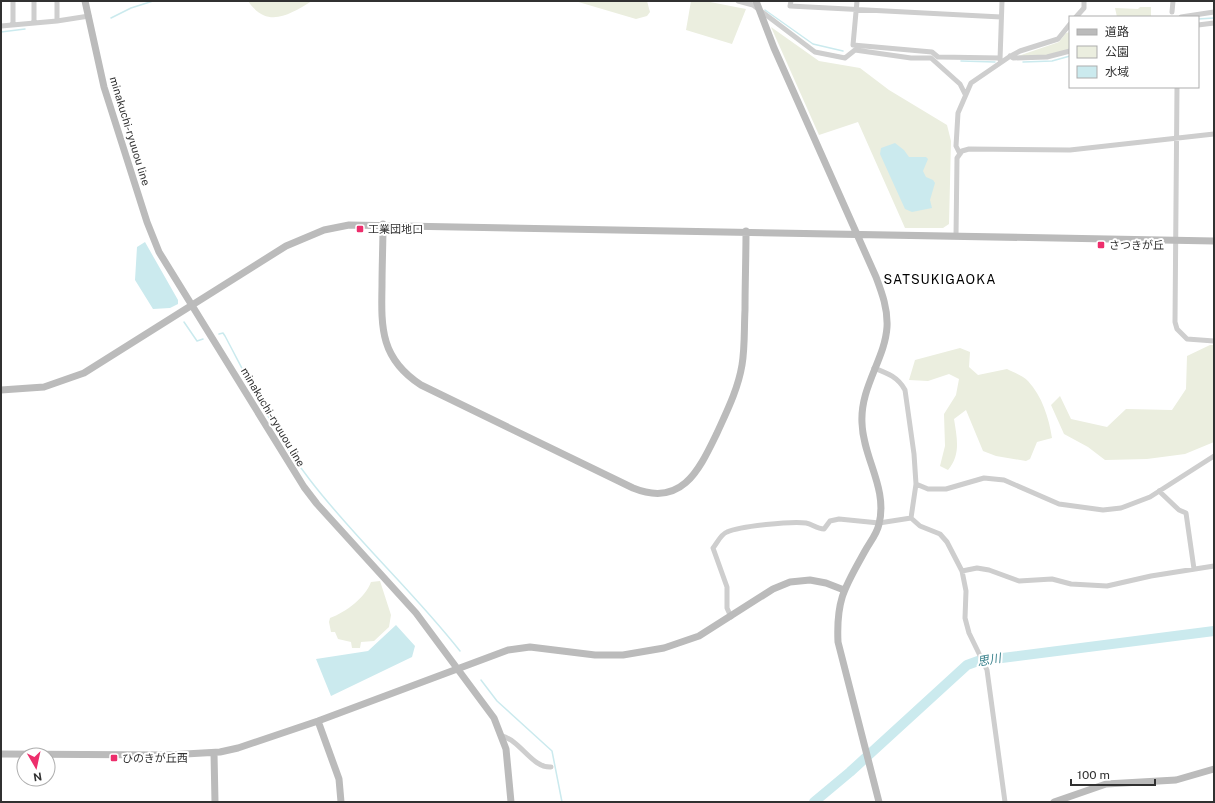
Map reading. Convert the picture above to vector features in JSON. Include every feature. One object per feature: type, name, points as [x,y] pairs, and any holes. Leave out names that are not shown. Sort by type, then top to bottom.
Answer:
[{"type":"street","points":[[13,1],[13,25]]},
{"type":"street","points":[[34,1],[34,23]]},
{"type":"street","points":[[57,1],[57,22]]},
{"type":"street","name":"minakuchi-ryuuou line","points":[[85,1],[104,87],[159,252],[304,487],[317,504],[416,613],[459,668],[494,718],[502,736],[508,761],[511,802]]},
{"type":"street","points":[[738,1],[753,5],[815,52],[845,58],[855,50],[911,58],[931,58],[960,84],[965,94]]},
{"type":"street","points":[[756,1],[758,9],[882,292],[887,319],[884,341],[862,408],[862,424],[866,446],[880,493],[881,506],[879,523],[844,590],[838,607],[838,642],[879,802]]},
{"type":"street","points":[[791,1],[790,6],[1001,17]]},
{"type":"street","points":[[857,1],[853,45],[932,52],[938,57],[1000,60]]},
{"type":"street","points":[[1000,60],[1002,1]]},
{"type":"street","points":[[1077,16],[1084,8],[1084,1]]},
{"type":"street","points":[[1172,12],[1173,1]]},
{"type":"street","points":[[1188,16],[1214,12]]},
{"type":"street","points":[[1,26],[57,22],[89,16]]},
{"type":"street","points":[[1199,25],[1214,23]]},
{"type":"street","points":[[960,154],[956,146],[957,119],[965,94],[971,83],[1000,60],[1020,51],[1058,39],[1069,27]]},
{"type":"street","points":[[1010,56],[1013,58],[1047,57],[1069,50]]},
{"type":"street","points":[[927,58],[928,52]]},
{"type":"street","points":[[1177,88],[1175,322],[1177,329],[1187,339],[1214,341]]},
{"type":"street","points":[[956,236],[957,158],[960,154],[969,149],[1070,150],[1214,134]]},
{"type":"street","points":[[383,224],[382,329],[387,348],[399,367],[414,381],[427,388],[633,488],[658,494],[677,489],[686,483],[697,472],[733,399],[742,366],[744,348],[746,231]]},
{"type":"street","points":[[1,390],[44,387],[84,373],[271,255],[301,238],[334,227],[349,225],[383,224],[1214,241]]},
{"type":"street","points":[[874,368],[890,374],[901,382],[905,390],[914,454],[916,484],[911,518]]},
{"type":"street","points":[[916,484],[928,488],[946,489],[984,478],[1004,480],[1059,504],[1103,510],[1121,508],[1159,491],[1214,456]]},
{"type":"street","points":[[1159,491],[1179,510],[1186,513],[1194,569]]},
{"type":"street","points":[[731,617],[727,608],[727,587],[713,548],[725,532],[741,527],[806,523],[821,529],[824,528],[830,521],[839,519],[879,523],[911,518]]},
{"type":"street","points":[[911,518],[920,526],[940,534],[947,542],[962,571],[966,591],[965,618],[969,633],[986,666],[1005,802]]},
{"type":"street","points":[[962,571],[978,568],[989,570],[1019,581],[1052,579],[1071,584],[1102,586],[1214,566]]},
{"type":"street","points":[[1,754],[168,755],[214,753],[238,748],[318,721],[508,650],[530,647],[595,655],[623,655],[664,648],[699,636],[773,589],[790,582],[810,580],[826,583],[844,590]]},
{"type":"street","points":[[318,721],[339,779],[341,802]]},
{"type":"street","points":[[502,736],[516,742],[537,763],[546,767],[552,767]]},
{"type":"street","points":[[214,753],[215,802]]},
{"type":"street","points":[[1054,802],[1106,784],[1176,780],[1214,769]]},
{"type":"green space","points":[[248,1],[312,1],[287,15],[271,17],[263,15],[255,10]]},
{"type":"green space","points":[[575,1],[647,1],[650,12],[647,16],[636,19]]},
{"type":"green space","points":[[691,1],[705,1],[746,9],[732,44],[686,30]]},
{"type":"green space","points":[[1140,7],[1151,7],[1151,16],[1117,16],[1115,8],[1138,9]]},
{"type":"green space","points":[[771,27],[819,61],[860,68],[889,90],[947,125],[951,141],[949,224],[943,228],[905,228],[858,122],[819,135]]},
{"type":"green space","points":[[1069,32],[1069,49],[1051,55],[1015,57],[1059,42],[1066,33]]},
{"type":"green space","points":[[1210,345],[1214,345],[1214,442],[1185,454],[1147,459],[1105,460],[1088,447],[1064,434],[1051,405],[1060,396],[1071,419],[1107,427],[1126,409],[1172,410],[1186,389],[1187,356]]},
{"type":"green space","points":[[960,348],[970,352],[969,367],[978,375],[1007,369],[1026,379],[1037,393],[1047,415],[1052,438],[1037,442],[1030,459],[1026,461],[996,456],[983,451],[966,410],[954,419],[957,446],[955,458],[948,470],[940,466],[945,446],[944,414],[956,395],[959,379],[949,374],[928,381],[909,380],[915,360]]},
{"type":"green space","points":[[380,581],[391,615],[389,627],[374,641],[361,642],[360,648],[352,648],[351,642],[338,639],[335,632],[331,632],[329,622],[330,618],[342,612],[360,599],[371,582]]},
{"type":"water","points":[[895,143],[904,150],[909,157],[926,157],[928,159],[923,171],[926,177],[933,180],[935,183],[930,200],[932,208],[912,212],[905,209],[880,154],[881,148]]},
{"type":"water","points":[[145,242],[178,300],[178,304],[170,308],[153,309],[135,280],[137,247]]},
{"type":"water","points":[[396,625],[415,646],[412,657],[331,696],[316,659],[368,651]]},
{"type":"waterway","points":[[111,18],[131,8],[153,1]]},
{"type":"waterway","points":[[765,10],[813,44],[843,51]]},
{"type":"waterway","points":[[1199,19],[1214,18]]},
{"type":"waterway","points":[[1,32],[25,29]]},
{"type":"waterway","points":[[1023,62],[1052,61],[1069,56]]},
{"type":"waterway","points":[[961,61],[995,62]]},
{"type":"waterway","points":[[184,322],[197,341],[203,339]]},
{"type":"waterway","points":[[219,334],[223,333],[225,336],[275,428],[310,480],[346,524],[423,607],[460,651]]},
{"type":"waterway","name":"思川","points":[[814,802],[850,772],[967,665],[978,661],[1214,631]]},
{"type":"waterway","points":[[481,680],[497,701],[552,751],[562,802]]},
{"type":"place","name":"工業団地口","points":[[360,229]]},
{"type":"place","name":"さつきが丘","points":[[1101,245]]},
{"type":"place","name":"ひのきが丘西","points":[[114,758]]},
{"type":"district","name":"SATSUKIGAOKA","points":[[940,279]]}]
